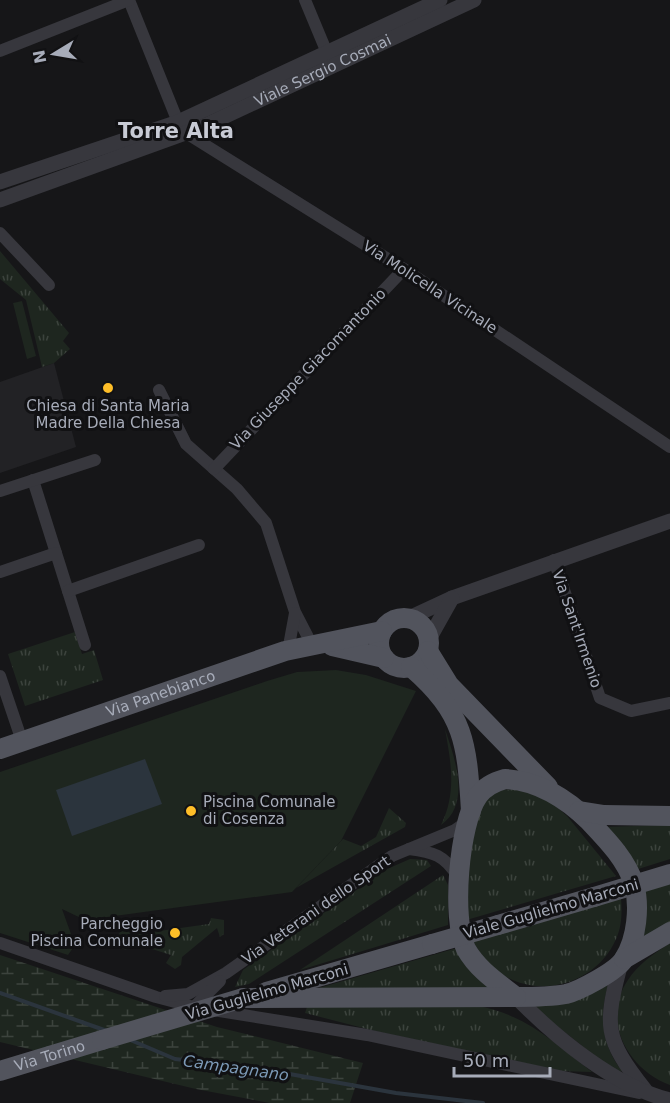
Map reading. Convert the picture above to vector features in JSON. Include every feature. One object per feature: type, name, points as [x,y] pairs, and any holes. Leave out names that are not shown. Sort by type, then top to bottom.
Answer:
[{"type":"main road","points":[[429,645],[418,664],[411,667],[396,667],[384,658],[379,645],[382,631],[394,620],[409,618],[423,626],[429,645],[449,685],[554,794]]},
{"type":"main road","name":"Via Panebianco","points":[[0,749],[288,651],[382,631]]},
{"type":"main road","name":"Via Panebianco","points":[[316,644],[384,658]]},
{"type":"main road","points":[[411,667],[436,689],[456,723],[470,770],[469,817],[459,878],[458,923],[466,948],[480,969],[516,997]]},
{"type":"main road","points":[[469,817],[484,789],[505,779],[531,783],[554,794],[579,811],[619,854],[634,884],[637,915],[633,935],[622,961]]},
{"type":"main road","points":[[579,811],[604,815],[670,816]]},
{"type":"main road","name":"Viale Guglielmo Marconi","points":[[432,944],[670,874]]},
{"type":"main road","points":[[243,998],[516,997],[567,993],[584,987],[670,932]]},
{"type":"main road","name":"Via Guglielmo Marconi","points":[[102,1040],[432,944]]},
{"type":"main road","name":"Via Torino","points":[[0,1071],[102,1040]]},
{"type":"street","points":[[0,51],[129,0],[182,128]]},
{"type":"street","points":[[305,0],[333,67]]},
{"type":"street","name":"Viale Sergio Cosmai","points":[[0,182],[182,128],[327,52],[440,0]]},
{"type":"street","name":"Viale Sergio Cosmai","points":[[0,200],[333,67],[474,0]]},
{"type":"street","name":"Via Molicella Vicinale","points":[[182,128],[404,269],[670,447]]},
{"type":"street","points":[[0,232],[49,285]]},
{"type":"street","name":"Via Giuseppe Giacomantonio","points":[[213,469],[404,269]]},
{"type":"street","points":[[159,390],[186,444],[237,489],[266,523],[295,612],[316,644]]},
{"type":"street","points":[[0,491],[95,460]]},
{"type":"street","points":[[33,480],[85,645]]},
{"type":"street","points":[[409,618],[452,598],[554,560],[670,521]]},
{"type":"street","points":[[68,591],[199,545]]},
{"type":"street","points":[[0,572],[56,553]]},
{"type":"street","name":"Via Sant'Irmenio","points":[[554,560],[600,698],[631,711],[670,703]]},
{"type":"street","points":[[429,645],[452,598]]},
{"type":"street","points":[[288,651],[295,612]]},
{"type":"street","points":[[0,676],[22,741]]},
{"type":"street","name":"Via Veterani dello Sport","points":[[156,997],[188,994],[226,973],[392,856],[455,830],[469,817]]},
{"type":"street","name":"Via Veterani dello Sport","points":[[408,849],[436,853],[444,858],[459,878]]},
{"type":"street","points":[[0,943],[156,997],[194,1006],[367,1035],[670,1100]]},
{"type":"street","points":[[622,961],[609,1009],[609,1029],[617,1052],[649,1095]]},
{"type":"street","name":"Via Veterani dello Sport","points":[[194,1006],[226,973]]},
{"type":"street","points":[[516,997],[534,1016],[608,1074],[649,1095]]},
{"type":"shaded area","points":[[54,363],[76,447],[0,473],[0,382]]},
{"type":"shaded area","points":[[145,759],[162,804],[72,836],[56,790]]},
{"type":"green space","points":[[0,251],[69,333],[63,341],[70,349],[54,363],[42,367],[26,300],[0,279]]},
{"type":"green space","points":[[22,301],[36,356],[27,359],[13,303]]},
{"type":"green space","points":[[75,632],[82,654],[94,650],[103,680],[25,706],[8,654]]},
{"type":"green space","name":"Piscina Comunale di Cosenza","points":[[336,670],[366,675],[416,691],[341,841],[292,892],[85,920],[62,909],[75,945],[68,955],[0,933],[0,772],[267,681],[297,672]]},
{"type":"green space","points":[[445,729],[456,766],[458,792],[456,805],[441,825],[451,789],[451,765]]},
{"type":"green space","points":[[521,789],[551,802],[567,816],[616,876],[463,921],[471,844],[482,800],[499,790]]},
{"type":"green space","points":[[389,808],[406,823],[405,827],[296,888],[343,839],[361,846],[376,837]]},
{"type":"green space","points":[[670,825],[670,859],[635,870],[601,827]]},
{"type":"green space","points":[[410,859],[427,860],[431,866],[249,984],[235,987],[243,970],[385,870]]},
{"type":"green space","points":[[443,875],[448,885],[448,925],[300,970]]},
{"type":"green space","points":[[670,883],[670,924],[637,945],[641,891]]},
{"type":"green space","points":[[621,898],[619,929],[607,955],[580,977],[564,983],[547,986],[529,985],[512,980],[489,964],[473,942]]},
{"type":"green space","points":[[211,918],[224,920],[224,934],[220,937],[217,928],[182,957],[181,965],[175,969],[166,963],[171,955],[130,942],[126,950],[117,946],[120,939],[115,938],[124,928],[130,927],[130,932],[138,934],[209,924]]},
{"type":"green space","points":[[670,943],[670,1085],[655,1078],[631,1056],[618,1027],[617,1012],[620,996],[632,974],[647,959]]},
{"type":"green space","points":[[457,948],[493,992],[305,992]]},
{"type":"green space","points":[[0,955],[217,1027],[363,1063],[350,1103],[270,1103],[196,1089],[0,1042]]},
{"type":"green space","points":[[609,982],[604,1005],[604,1029],[610,1052],[623,1072],[609,1067],[542,1014],[534,1005]]},
{"type":"green space","points":[[478,1006],[495,1010],[525,1023],[553,1041],[592,1072],[561,1071],[375,1031],[305,1013],[307,1007]]},
{"type":"waterway","name":"Campagnano","points":[[0,993],[107,1031]]},
{"type":"waterway","name":"Campagnano","points":[[128,1039],[175,1059],[256,1068],[396,1093],[483,1103]]},
{"type":"place","name":"Chiesa di Santa Maria Madre Della Chiesa","points":[[108,388]]},
{"type":"place","name":"Piscina Comunale di Cosenza","points":[[191,811]]},
{"type":"place","name":"Parcheggio Piscina Comunale","points":[[175,933]]},
{"type":"district","name":"Torre Alta","points":[[176,131]]}]
